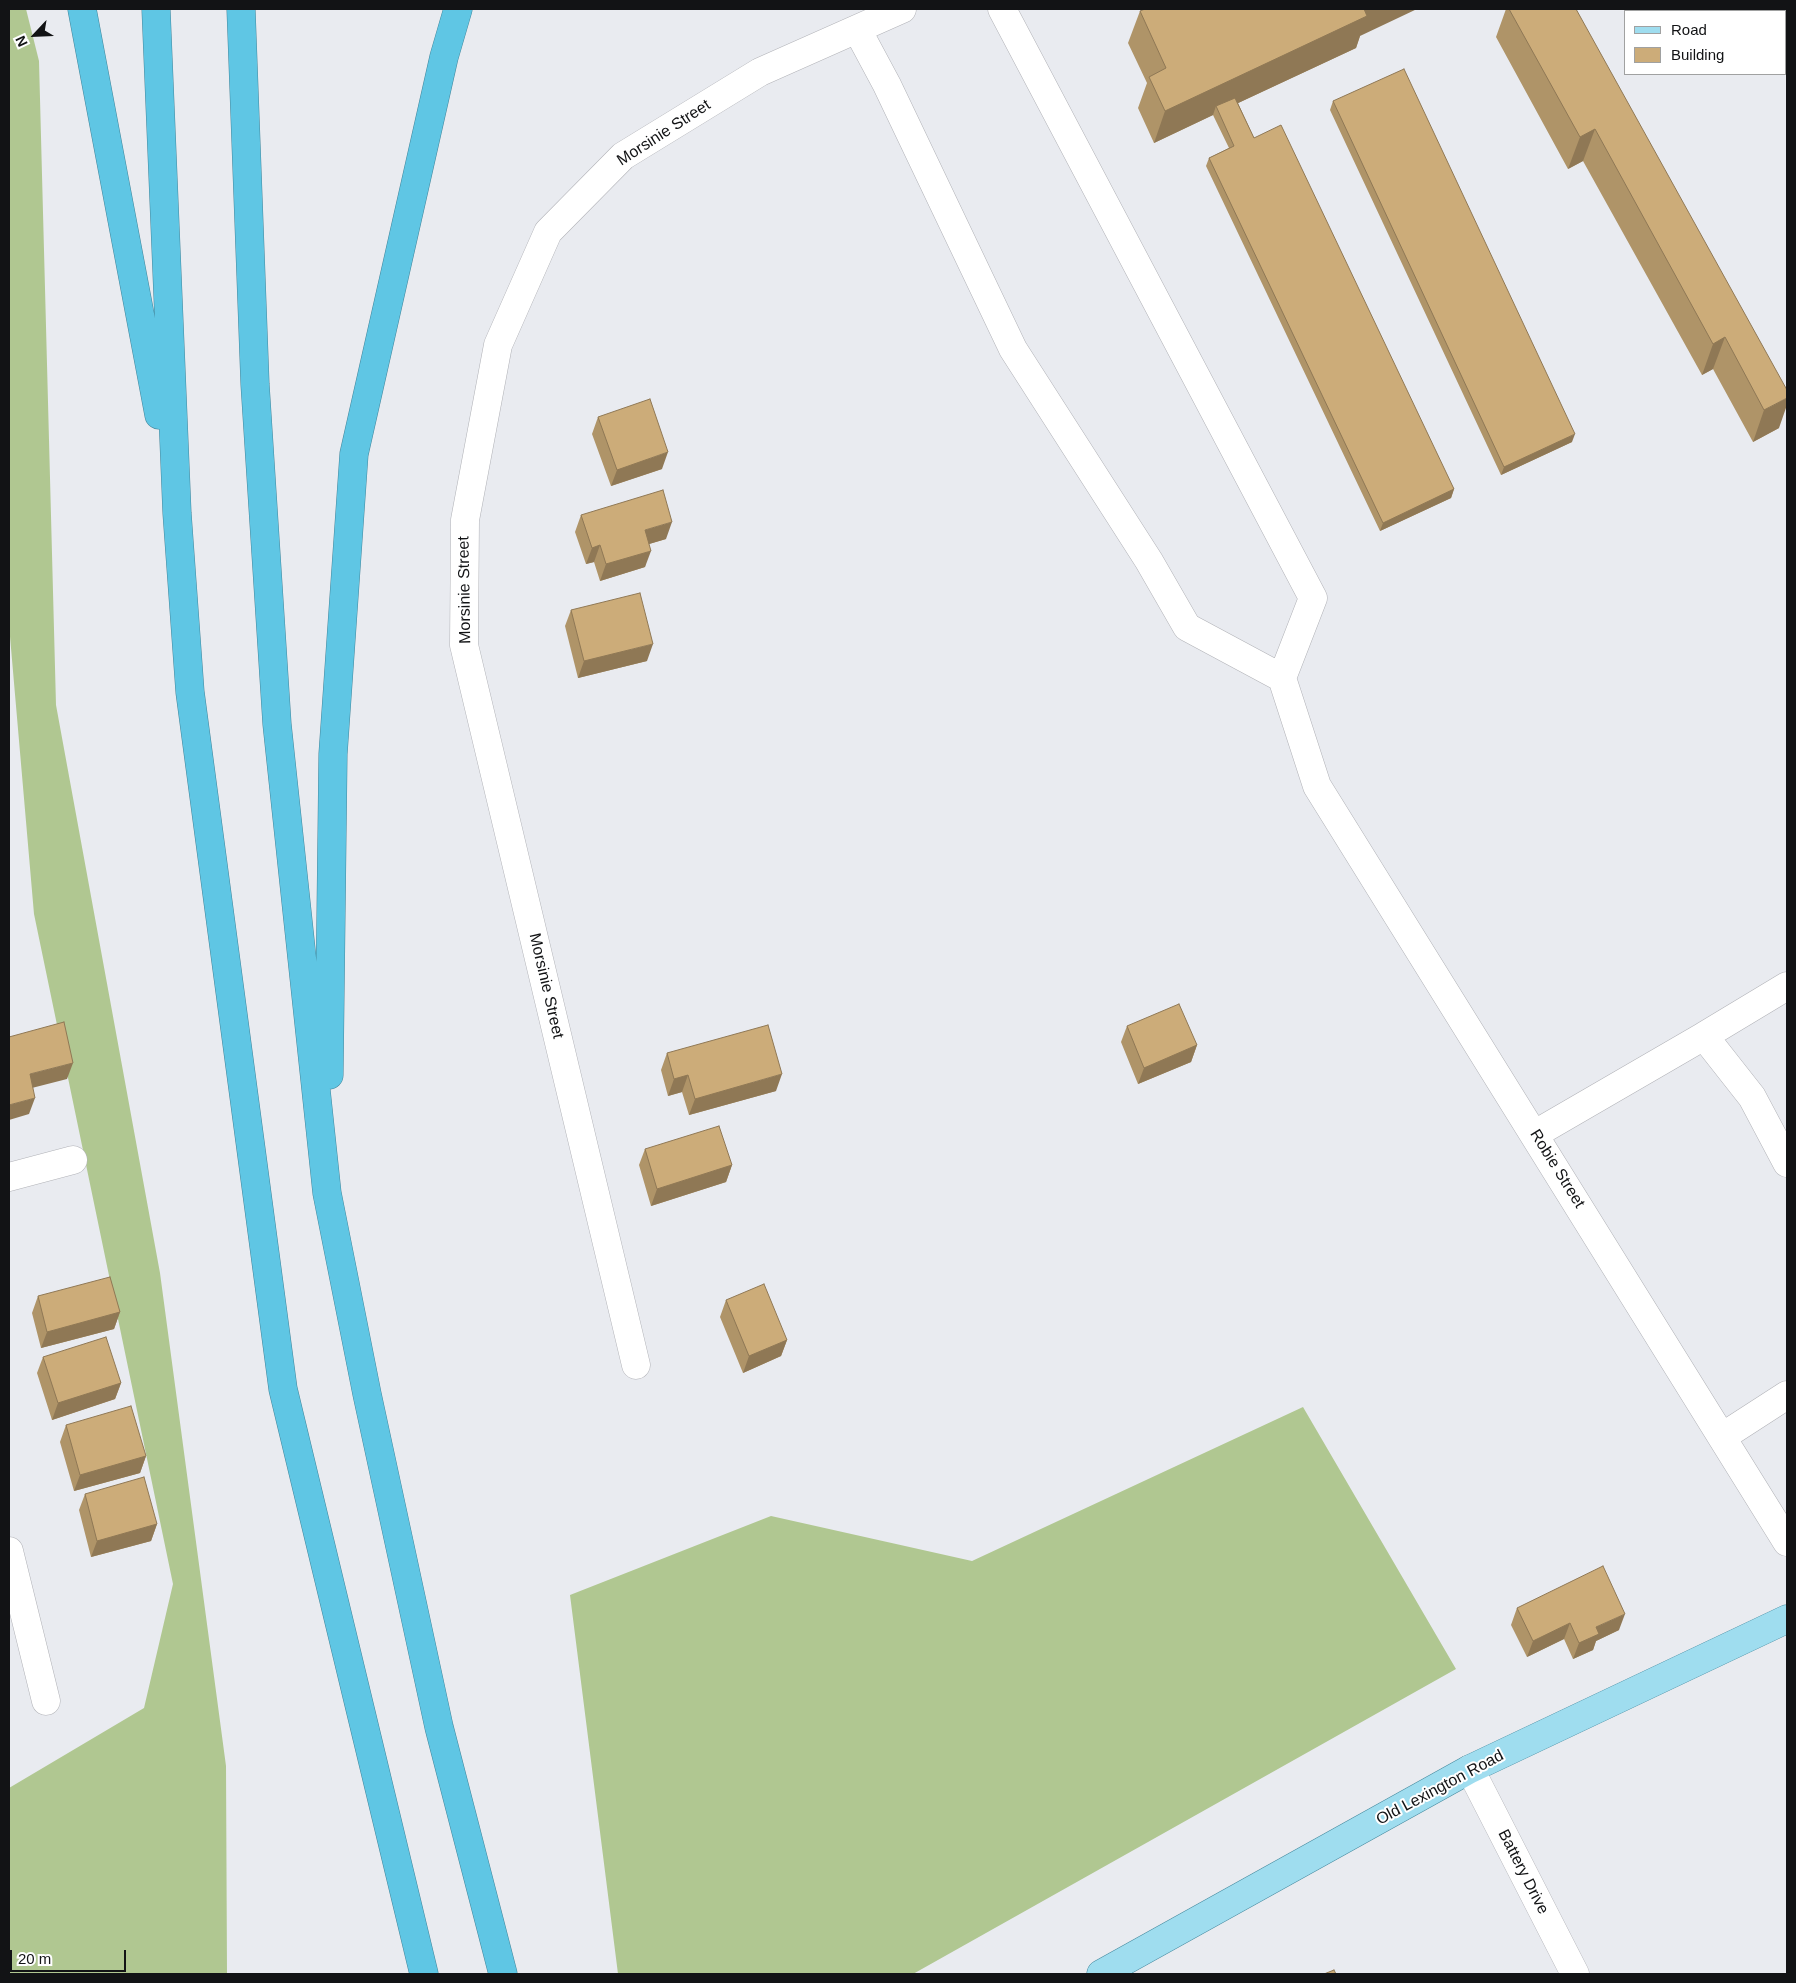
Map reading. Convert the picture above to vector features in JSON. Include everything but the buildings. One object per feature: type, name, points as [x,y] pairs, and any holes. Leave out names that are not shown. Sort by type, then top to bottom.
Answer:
[{"type":"highway","points":[[82,9],[178,513]]},
{"type":"highway","points":[[156,9],[178,513],[190,692],[283,1389],[424,1974]]},
{"type":"highway","points":[[241,9],[256,384],[277,724],[327,1194],[439,1727],[503,1974]]},
{"type":"highway","points":[[327,1194],[332,754],[354,454],[444,56],[458,9]]},
{"type":"main road","name":"Old Lexington Road","points":[[1101,1974],[1470,1769],[1787,1619]]},
{"type":"street","name":"Morsinie Street","points":[[636,1365],[464,645],[465,520],[498,345],[548,232],[623,156],[760,72],[902,9]]},
{"type":"street","points":[[857,29],[887,85],[1013,349],[1148,561],[1187,627],[1282,678],[1313,598],[1002,9]]},
{"type":"street","name":"Robie Street","points":[[1282,678],[1317,786],[1326,797],[1787,1542]]},
{"type":"street","points":[[1535,1134],[1787,986]]},
{"type":"street","points":[[1704,1036],[1752,1097],[1787,1163]]},
{"type":"street","points":[[9,1177],[73,1160]]},
{"type":"street","points":[[1722,1437],[1787,1395]]},
{"type":"street","points":[[9,1551],[16,1610],[46,1701]]},
{"type":"street","name":"Battery Drive","points":[[1470,1769],[1576,1974]]},
{"type":"green space","points":[[9,9],[26,9],[39,61],[56,705],[160,1273],[226,1766],[227,1974],[9,1974],[9,1788],[144,1708],[173,1584],[34,914],[9,625]]},
{"type":"green space","points":[[1303,1407],[1456,1669],[913,1974],[618,1974],[570,1595],[771,1516],[972,1561]]}]
